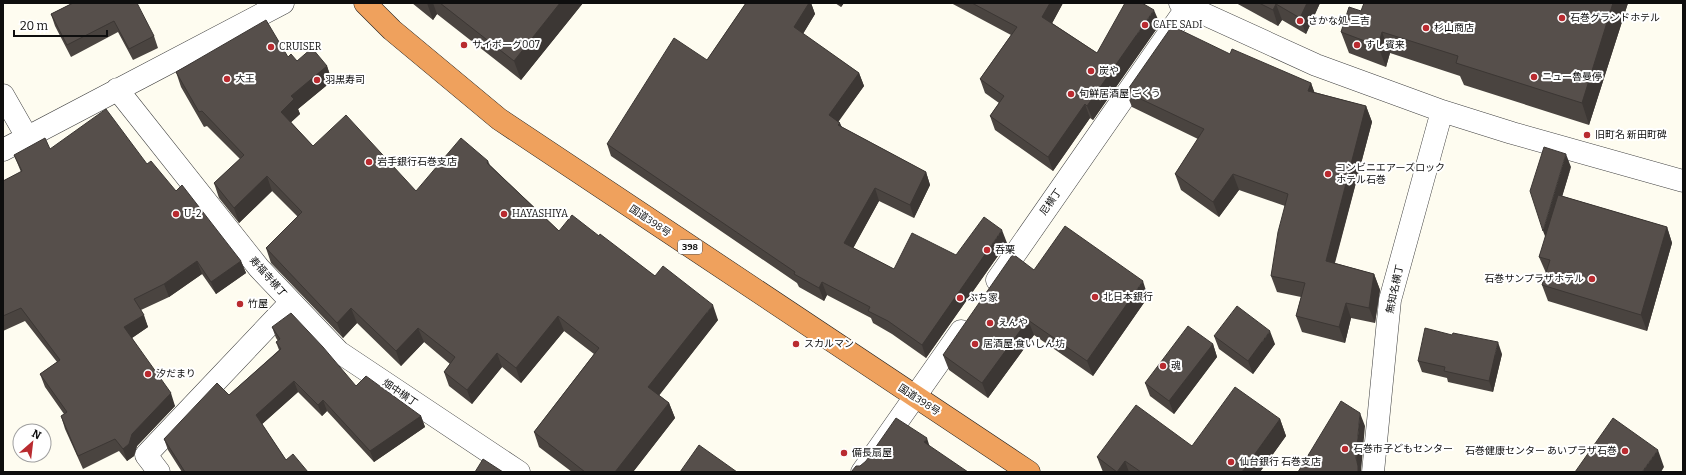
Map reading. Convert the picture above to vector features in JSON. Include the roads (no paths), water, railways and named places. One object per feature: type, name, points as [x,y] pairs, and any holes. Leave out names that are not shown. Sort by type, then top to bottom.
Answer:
[{"type":"highway","name":"国道398号","points":[[365,3],[392,30],[499,119],[1029,472]]},
{"type":"street","points":[[3,150],[283,3]]},
{"type":"street","points":[[1184,5],[1316,65],[1442,110],[1512,134],[1683,181]]},
{"type":"street","name":"尼横丁","points":[[984,299],[1184,5]]},
{"type":"street","name":"寿福寺横丁","points":[[117,89],[259,268],[291,302],[146,455],[159,472]]},
{"type":"street","points":[[3,95],[27,137]]},
{"type":"street","name":"無知名横丁","points":[[1373,472],[1390,300],[1442,110]]},
{"type":"street","name":"畑中横丁","points":[[291,302],[339,352],[519,472]]},
{"type":"street","points":[[862,472],[970,318]]},
{"type":"place","name":"石巻グランドホテル","points":[[1562,18]]},
{"type":"place","name":"さかな処 三吉","points":[[1300,21]]},
{"type":"place","name":"CAFE SADI","points":[[1145,25]]},
{"type":"place","name":"杉山商店","points":[[1426,28]]},
{"type":"place","name":"サイボーグ007","points":[[464,45]]},
{"type":"place","name":"すし賓来","points":[[1357,45]]},
{"type":"place","name":"CRUISER","points":[[271,47]]},
{"type":"place","name":"炭や","points":[[1091,71]]},
{"type":"place","name":"ニュー魯曼停","points":[[1534,77]]},
{"type":"place","name":"大王","points":[[227,79]]},
{"type":"place","name":"羽黒寿司","points":[[317,80]]},
{"type":"place","name":"旬鮮居酒屋 ごくう","points":[[1071,94]]},
{"type":"place","name":"旧町名 新田町碑","points":[[1587,135]]},
{"type":"place","name":"岩手銀行石巻支店","points":[[369,162]]},
{"type":"place","name":"コンビニエアーズロック ホテル石巻","points":[[1328,174]]},
{"type":"place","name":"U-2","points":[[176,214]]},
{"type":"place","name":"HAYASHIYA","points":[[504,214]]},
{"type":"place","name":"呑栗","points":[[987,250]]},
{"type":"place","name":"石巻サンプラザホテル","points":[[1592,279]]},
{"type":"place","name":"北日本銀行","points":[[1095,297]]},
{"type":"place","name":"ぷち家","points":[[960,298]]},
{"type":"place","name":"竹屋","points":[[240,304]]},
{"type":"place","name":"えんや","points":[[990,323]]},
{"type":"place","name":"スカルマン","points":[[796,344]]},
{"type":"place","name":"居酒屋 食いしん坊","points":[[975,344]]},
{"type":"place","name":"魂","points":[[1163,366]]},
{"type":"place","name":"汐だまり","points":[[148,374]]},
{"type":"place","name":"石巻市子どもセンター","points":[[1345,449]]},
{"type":"place","name":"石巻健康センター あいプラザ石巻","points":[[1625,451]]},
{"type":"place","name":"備長扇屋","points":[[844,453]]},
{"type":"place","name":"仙台銀行 石巻支店","points":[[1231,462]]}]
